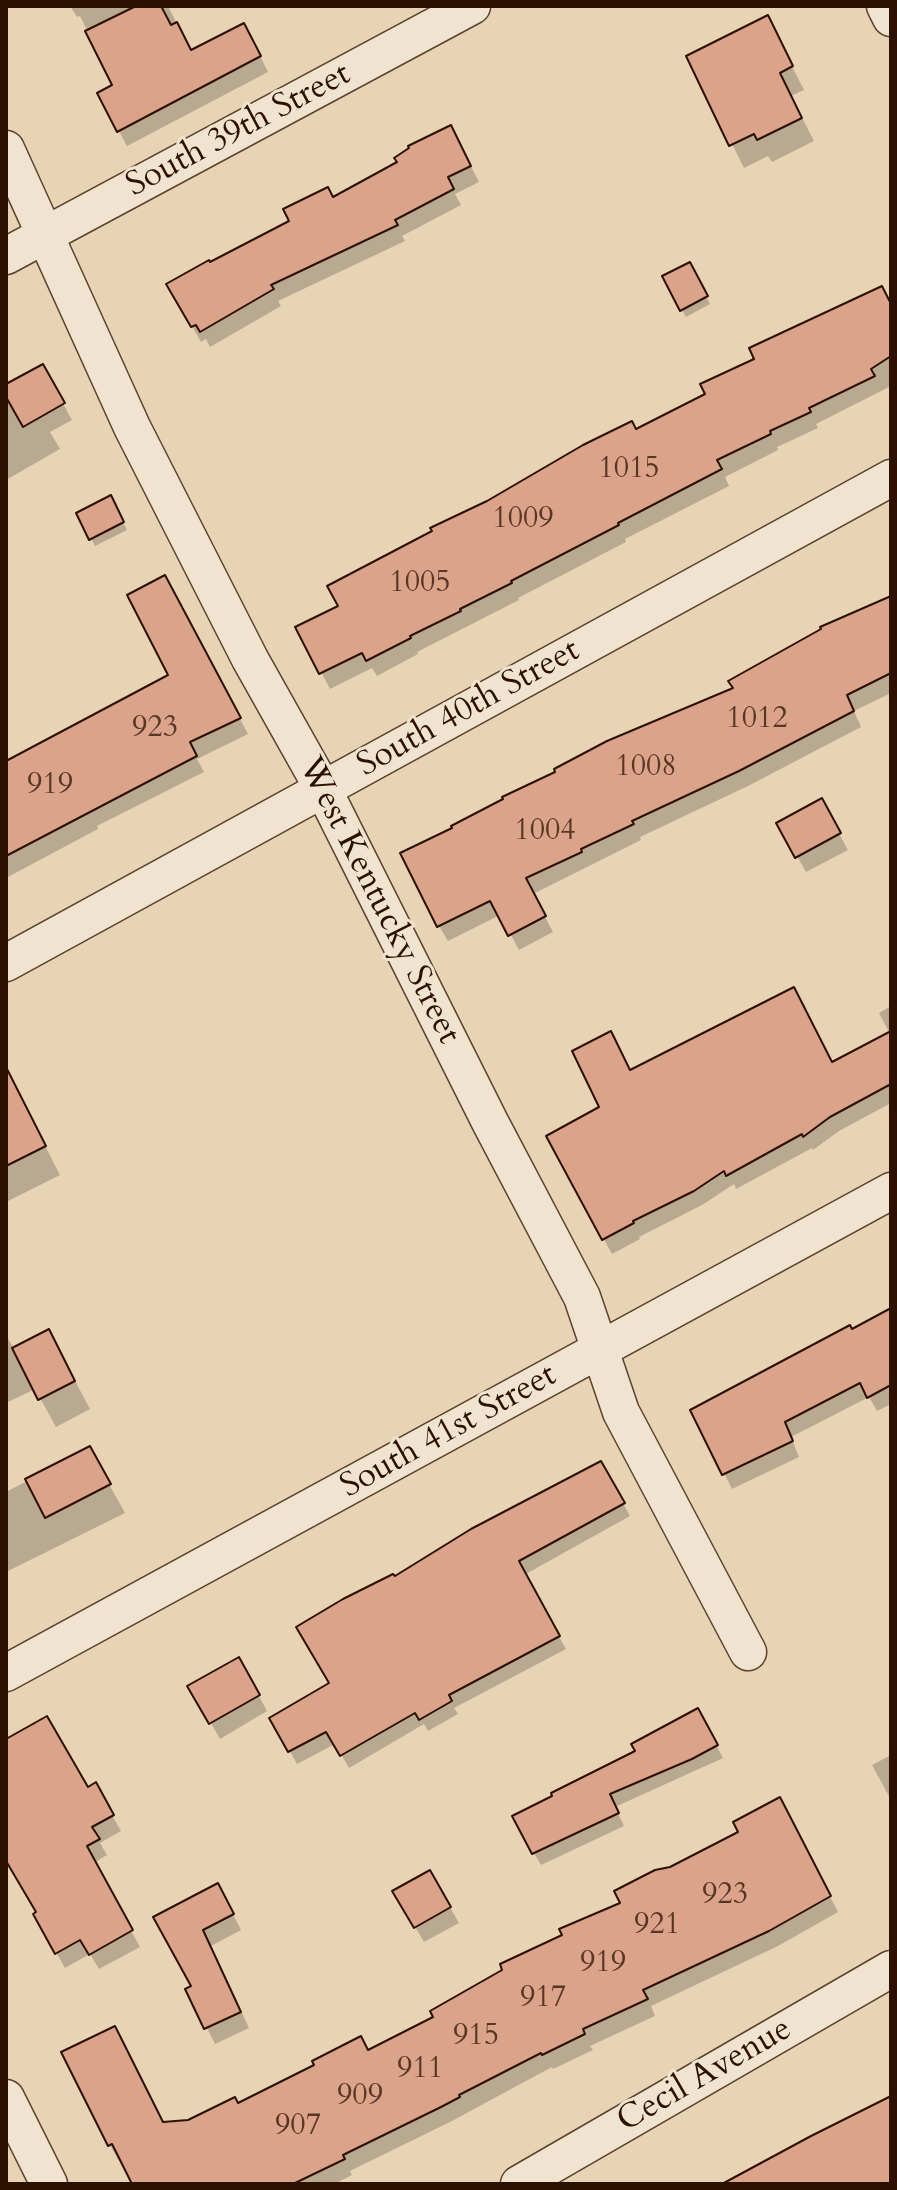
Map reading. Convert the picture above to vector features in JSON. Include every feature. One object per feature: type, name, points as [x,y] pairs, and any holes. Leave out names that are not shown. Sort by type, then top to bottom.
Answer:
[{"type":"street","name":"South 39th Street","points":[[6,256],[472,6]]},
{"type":"street","points":[[885,6],[891,18]]},
{"type":"street","name":"West Kentucky Street","points":[[6,149],[132,427],[250,659],[323,789],[582,1297],[621,1412],[748,1652]]},
{"type":"street","name":"South 40th Street","points":[[6,963],[891,478]]},
{"type":"street","name":"South 41st Street","points":[[6,1673],[891,1191]]},
{"type":"street","name":"Cecil Avenue","points":[[519,2184],[891,1969]]},
{"type":"street","points":[[6,2098],[49,2184]]},
{"type":"building","points":[[136,6],[161,6],[171,25],[177,22],[191,50],[244,23],[261,56],[117,132],[97,93],[112,85],[85,31]]},
{"type":"building","points":[[768,15],[793,66],[780,73],[802,118],[757,140],[754,134],[729,146],[686,56]]},
{"type":"building","points":[[451,125],[471,166],[448,177],[454,189],[395,220],[398,225],[271,285],[274,289],[200,332],[196,325],[191,327],[166,284],[289,221],[283,209],[328,187],[333,197],[397,162],[394,158],[408,146]]},
{"type":"building","points":[[690,262],[708,296],[680,311],[662,276]]},
{"type":"building","points":[[882,286],[891,304],[891,356],[871,369],[875,376],[809,408],[811,412],[717,460],[722,469],[411,638],[366,661],[362,653],[319,674],[295,627],[338,606],[327,586],[432,531],[430,528],[487,501],[583,445],[632,421],[636,429],[705,394],[700,384],[754,359],[749,348]]},
{"type":"building","points":[[43,364],[65,403],[23,427],[6,397],[6,384]]},
{"type":"building","points":[[111,495],[124,522],[89,540],[76,513]]},
{"type":"building","points":[[165,575],[241,718],[190,742],[197,756],[6,856],[6,761],[168,675],[127,595]]},
{"type":"building","points":[[891,596],[891,673],[847,695],[854,711],[739,771],[632,821],[634,824],[581,849],[582,852],[526,878],[546,916],[508,936],[490,901],[437,927],[400,853],[452,828],[502,797],[555,772],[554,769],[607,741],[733,688],[728,681],[820,627]]},
{"type":"building","points":[[822,798],[841,833],[795,858],[776,823]]},
{"type":"building","points":[[794,987],[832,1062],[891,1031],[891,1084],[830,1117],[803,1137],[802,1134],[726,1176],[724,1171],[694,1191],[602,1240],[546,1136],[599,1107],[572,1051],[611,1031],[630,1070]]},
{"type":"building","points":[[6,1067],[46,1146],[6,1166]]},
{"type":"building","points":[[891,1308],[891,1385],[867,1398],[860,1383],[785,1422],[793,1441],[722,1475],[690,1410],[850,1325],[852,1329]]},
{"type":"building","points":[[49,1329],[75,1381],[38,1400],[12,1348]]},
{"type":"building","points":[[90,1446],[111,1484],[45,1518],[25,1479]]},
{"type":"building","points":[[601,1461],[625,1503],[519,1561],[560,1636],[449,1695],[452,1701],[419,1720],[415,1713],[340,1756],[326,1732],[288,1752],[269,1718],[329,1683],[296,1627],[343,1599],[393,1574],[395,1576],[471,1529]]},
{"type":"building","points":[[239,1657],[260,1695],[209,1724],[187,1686]]},
{"type":"building","points":[[698,1708],[718,1745],[610,1794],[619,1813],[532,1854],[512,1816],[635,1751],[631,1744]]},
{"type":"building","points":[[47,1716],[88,1787],[96,1782],[114,1815],[92,1827],[100,1839],[87,1846],[133,1930],[89,1955],[80,1940],[55,1954],[33,1914],[36,1912],[6,1861],[6,1739]]},
{"type":"building","points":[[780,1797],[831,1896],[769,1931],[643,1990],[648,1999],[583,2029],[585,2034],[459,2095],[343,2155],[345,2159],[293,2184],[132,2184],[112,2144],[108,2146],[61,2052],[115,2026],[163,2122],[188,2120],[235,2097],[238,2103],[314,2065],[312,2061],[361,2036],[368,2050],[433,2017],[430,2011],[502,1970],[500,1964],[562,1935],[559,1929],[620,1903],[614,1891],[738,1832],[733,1822]]},
{"type":"building","points":[[430,1870],[451,1907],[414,1928],[392,1891]]},
{"type":"building","points":[[218,1883],[234,1914],[203,1930],[241,2012],[204,2029],[185,1989],[191,1986],[153,1917]]},
{"type":"building","points":[[891,2096],[891,2184],[722,2184],[811,2136]]}]
